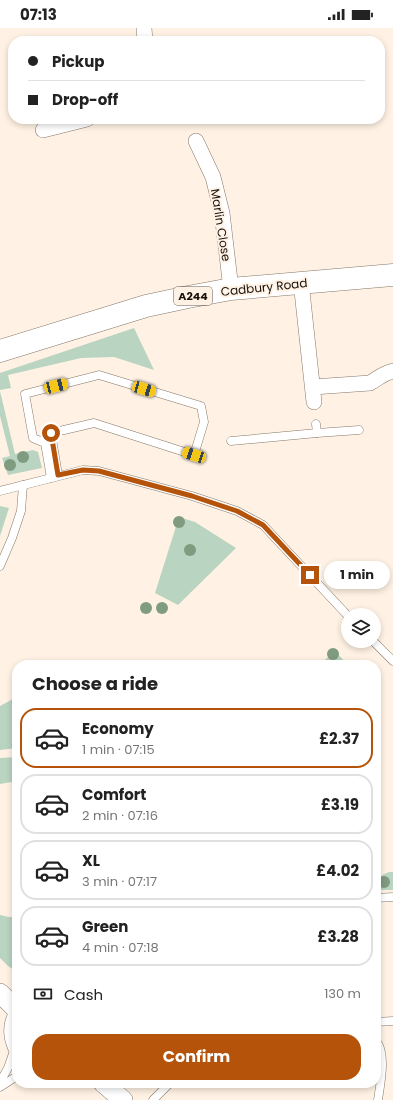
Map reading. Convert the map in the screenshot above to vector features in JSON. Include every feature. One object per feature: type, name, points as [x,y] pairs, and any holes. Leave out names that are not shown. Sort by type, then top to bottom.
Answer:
[{"type":"main road","name":"Cadbury Road","points":[[0,351],[146,306],[231,289],[393,275]]},
{"type":"street","points":[[43,130],[57,124]]},
{"type":"street","name":"Marlin Close","points":[[196,141],[213,177],[222,213],[231,289]]},
{"type":"street","points":[[301,282],[313,394],[370,383],[386,372],[393,371]]},
{"type":"street","points":[[0,993],[12,1005]]},
{"type":"street","points":[[109,1088],[123,1100]]},
{"type":"lane","points":[[99,375],[201,406],[204,422],[194,455],[94,423],[51,433],[55,477],[45,443],[33,438],[25,394],[99,375]]},
{"type":"lane","points":[[316,424],[317,433]]},
{"type":"lane","points":[[231,441],[359,430]]},
{"type":"lane","points":[[0,491],[83,470],[99,471],[192,496],[237,511],[263,525],[341,609]]},
{"type":"lane","points":[[0,566],[12,538],[21,511],[23,485]]},
{"type":"lane","points":[[380,648],[393,662]]},
{"type":"lane","points":[[381,898],[393,897]]},
{"type":"lane","points":[[381,1022],[393,1021]]},
{"type":"lane","points":[[381,1054],[383,1061],[381,1077]]},
{"type":"lane","points":[[0,1082],[12,1058]]},
{"type":"lane","points":[[0,1088],[12,1080]]},
{"type":"lane","points":[[153,1100],[165,1088]]},
{"type":"lane","points":[[378,1100],[380,1088]]},
{"type":"green space","points":[[134,328],[154,370],[114,357],[81,358],[8,375],[11,388],[0,390],[0,373]]},
{"type":"green space","points":[[0,391],[15,454],[33,450],[38,452],[42,468],[8,475],[2,458],[10,456],[0,416]]},
{"type":"green space","points":[[0,506],[9,508],[0,536]]},
{"type":"green space","points":[[179,517],[195,522],[236,548],[178,605],[155,593]]},
{"type":"green space","points":[[335,651],[343,660],[325,660]]},
{"type":"green space","points":[[12,700],[12,749],[0,750],[0,706]]},
{"type":"green space","points":[[12,757],[12,782],[0,784],[0,758]]},
{"type":"green space","points":[[393,872],[393,890],[381,890],[381,876]]},
{"type":"green space","points":[[0,915],[12,917],[12,969],[0,958]]},
{"type":"route","points":[[51,433],[58,475],[83,470],[99,471],[192,496],[237,511],[263,525],[310,575]]}]
